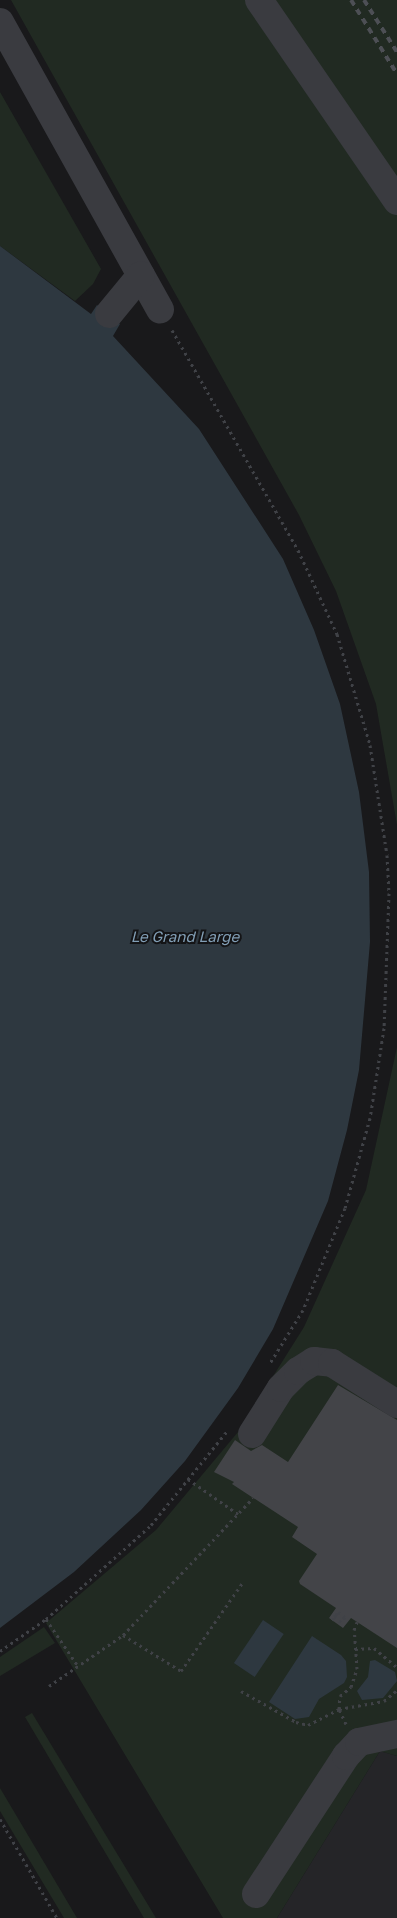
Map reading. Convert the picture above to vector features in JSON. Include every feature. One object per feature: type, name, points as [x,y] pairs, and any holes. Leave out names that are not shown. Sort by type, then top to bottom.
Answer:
[{"type":"street","points":[[260,0],[397,201]]},
{"type":"street","points":[[0,22],[160,309]]},
{"type":"street","points":[[109,314],[141,275]]},
{"type":"street","points":[[243,1428],[281,1388],[314,1361],[332,1363],[397,1404]]},
{"type":"street","points":[[256,1894],[346,1756],[359,1742],[397,1734]]},
{"type":"path","points":[[160,309],[298,550],[337,634],[370,745],[387,854],[389,893],[384,1028],[370,1118],[345,1208],[302,1310],[268,1366]]},
{"type":"path","points":[[0,1651],[46,1619],[151,1525],[188,1479],[243,1428]]},
{"type":"path","points":[[188,1479],[238,1514]]},
{"type":"path","points":[[49,1686],[123,1635],[253,1498]]},
{"type":"path","points":[[123,1635],[180,1671],[243,1582]]},
{"type":"path","points":[[338,1612],[334,1617],[341,1622],[333,1618],[338,1612]]},
{"type":"path","points":[[46,1619],[78,1666]]},
{"type":"path","points":[[339,1709],[340,1696],[352,1687],[357,1669],[354,1630],[357,1622]]},
{"type":"path","points":[[355,1649],[374,1648],[397,1667]]},
{"type":"path","points":[[241,1691],[296,1722],[308,1725],[339,1709],[384,1701],[397,1690]]},
{"type":"path","points":[[0,1819],[57,1918]]},
{"type":"shaded area","points":[[11,0],[397,0],[397,825],[376,704],[336,591],[299,515]]},
{"type":"shaded area","points":[[0,92],[101,269],[93,284],[75,301],[0,246]]},
{"type":"shaded area","points":[[397,1047],[397,1756],[380,1751],[277,1918],[223,1918],[46,1623],[156,1530],[238,1432],[304,1327],[366,1190]]},
{"type":"shaded area","points":[[44,1627],[55,1643],[0,1676],[0,1657]]},
{"type":"shaded area","points":[[32,1713],[156,1918],[144,1918],[25,1717]]},
{"type":"shaded area","points":[[380,1751],[397,1756],[397,1918],[277,1918]]},
{"type":"shaded area","points":[[0,1788],[77,1918],[64,1918],[0,1811]]},
{"type":"water","name":"Le Grand Large","points":[[0,246],[91,314],[97,305],[120,324],[113,336],[199,429],[283,559],[314,630],[340,704],[359,792],[369,872],[370,942],[359,1070],[347,1130],[328,1201],[273,1329],[238,1388],[185,1461],[141,1510],[74,1572],[0,1628]]},
{"type":"water","points":[[263,1620],[284,1634],[255,1677],[234,1663]]},
{"type":"water","points":[[312,1636],[341,1655],[346,1661],[347,1677],[344,1683],[319,1699],[309,1717],[295,1719],[269,1702]]},
{"type":"water","points":[[375,1660],[395,1672],[397,1681],[383,1698],[362,1700],[357,1691],[368,1677],[370,1661]]},
{"type":"building","points":[[338,1385],[397,1420],[397,1648],[351,1618],[343,1628],[329,1618],[336,1608],[300,1584],[299,1581],[317,1554],[292,1537],[298,1527],[232,1484],[234,1482],[214,1472],[235,1440],[251,1451],[262,1445],[288,1462]]},
{"type":"railway","points":[[351,0],[397,74]]},
{"type":"railway","points":[[364,0],[397,52]]}]
